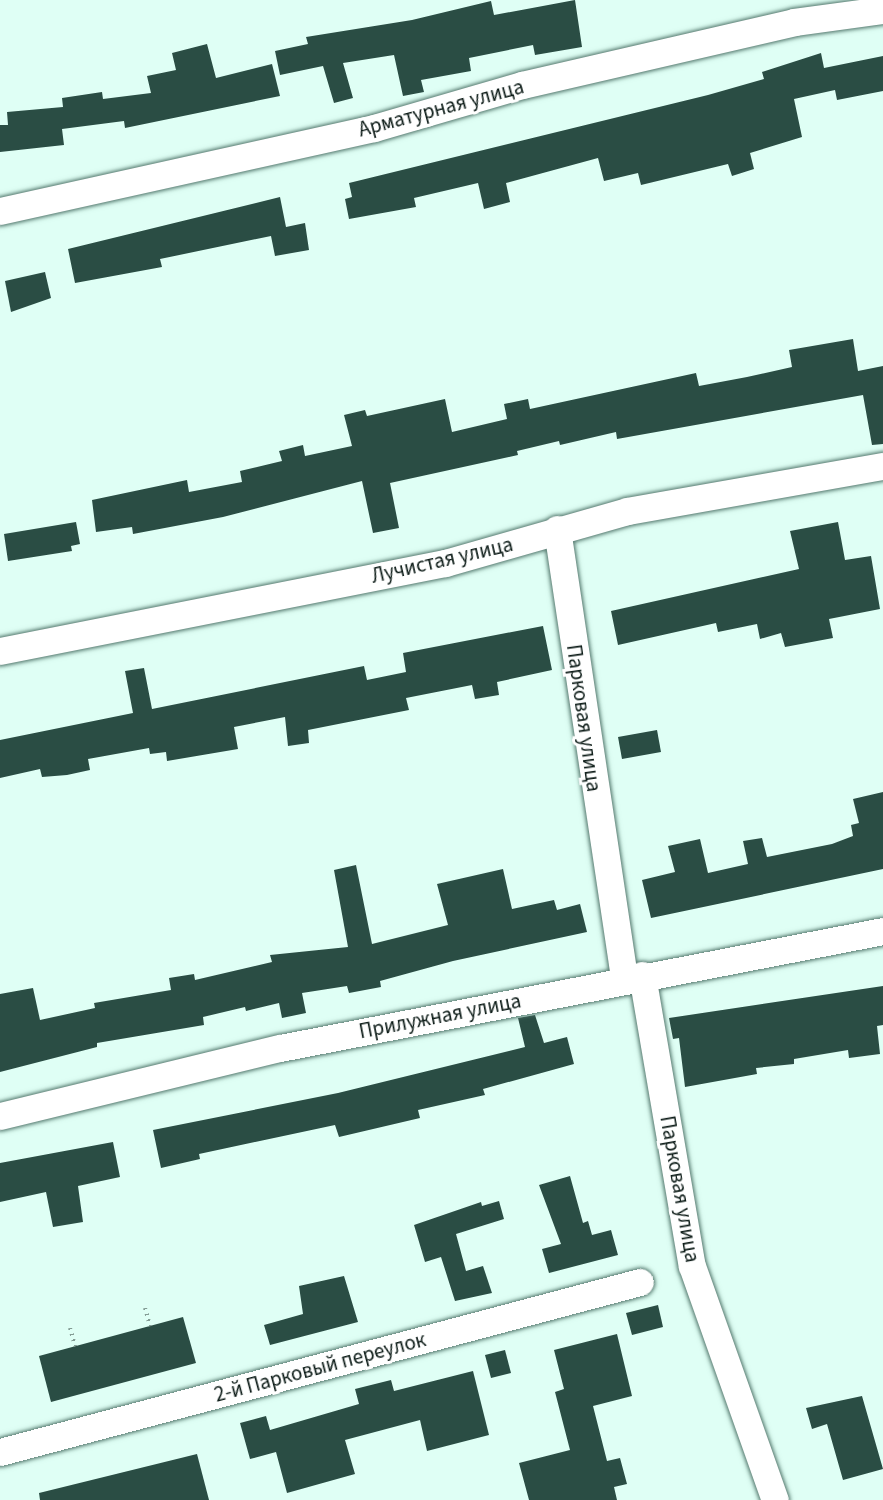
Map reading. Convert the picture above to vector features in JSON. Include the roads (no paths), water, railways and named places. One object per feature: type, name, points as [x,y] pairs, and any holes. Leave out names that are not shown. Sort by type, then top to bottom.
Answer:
[{"type":"street","name":"Арматурная улица","points":[[0,211],[374,128],[522,85],[783,25],[883,10]]},
{"type":"street","name":"Лучистая улица","points":[[0,651],[445,562],[627,511],[883,466]]},
{"type":"street","name":"Парковая улица","points":[[557,529],[633,977],[692,1266],[775,1500]]},
{"type":"street","name":"Прилужная улица","points":[[0,1116],[280,1048],[633,977],[883,931]]},
{"type":"street","name":"2-й Парковый переулок","points":[[0,1452],[640,1282]]}]
